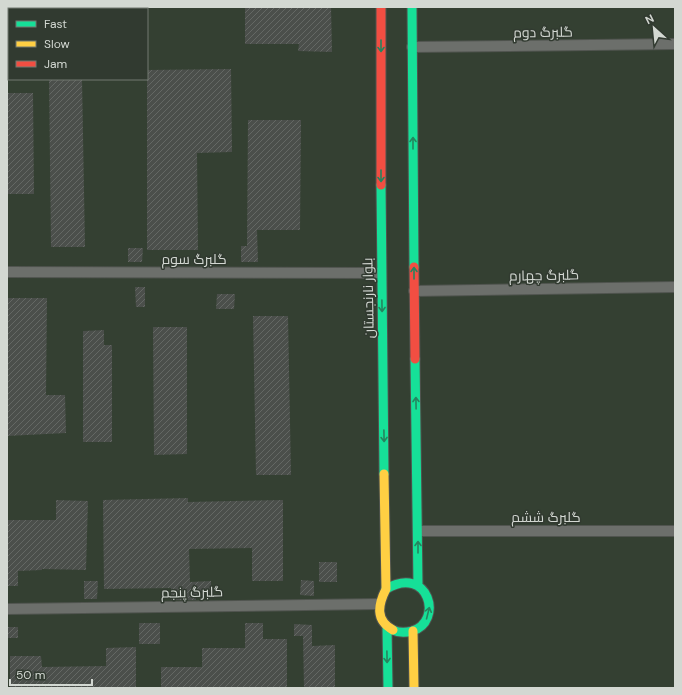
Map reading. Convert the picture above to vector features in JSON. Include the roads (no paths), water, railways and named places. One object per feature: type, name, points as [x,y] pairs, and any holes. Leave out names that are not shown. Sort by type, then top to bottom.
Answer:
[{"type":"street","name":"بلوار نارنجستان","points":[[378,604],[386,589],[381,273],[381,7]]},
{"type":"street","points":[[412,7],[418,586]]},
{"type":"street","name":"گلبرگ دوم","points":[[412,47],[675,44]]},
{"type":"street","name":"گلبرگ سوم","points":[[7,272],[381,273]]},
{"type":"street","name":"گلبرگ چهارم","points":[[414,291],[675,287]]},
{"type":"street","name":"گلبرگ ششم","points":[[418,531],[675,531]]},
{"type":"street","points":[[378,604],[380,616],[387,627],[393,631],[400,633],[413,631],[426,621],[430,606],[424,591],[418,586],[405,582],[392,585],[386,589]]},
{"type":"street","name":"گلبرگ پنجم","points":[[7,609],[378,604]]},
{"type":"street","points":[[387,627],[388,688]]},
{"type":"street","points":[[413,631],[414,688]]}]
